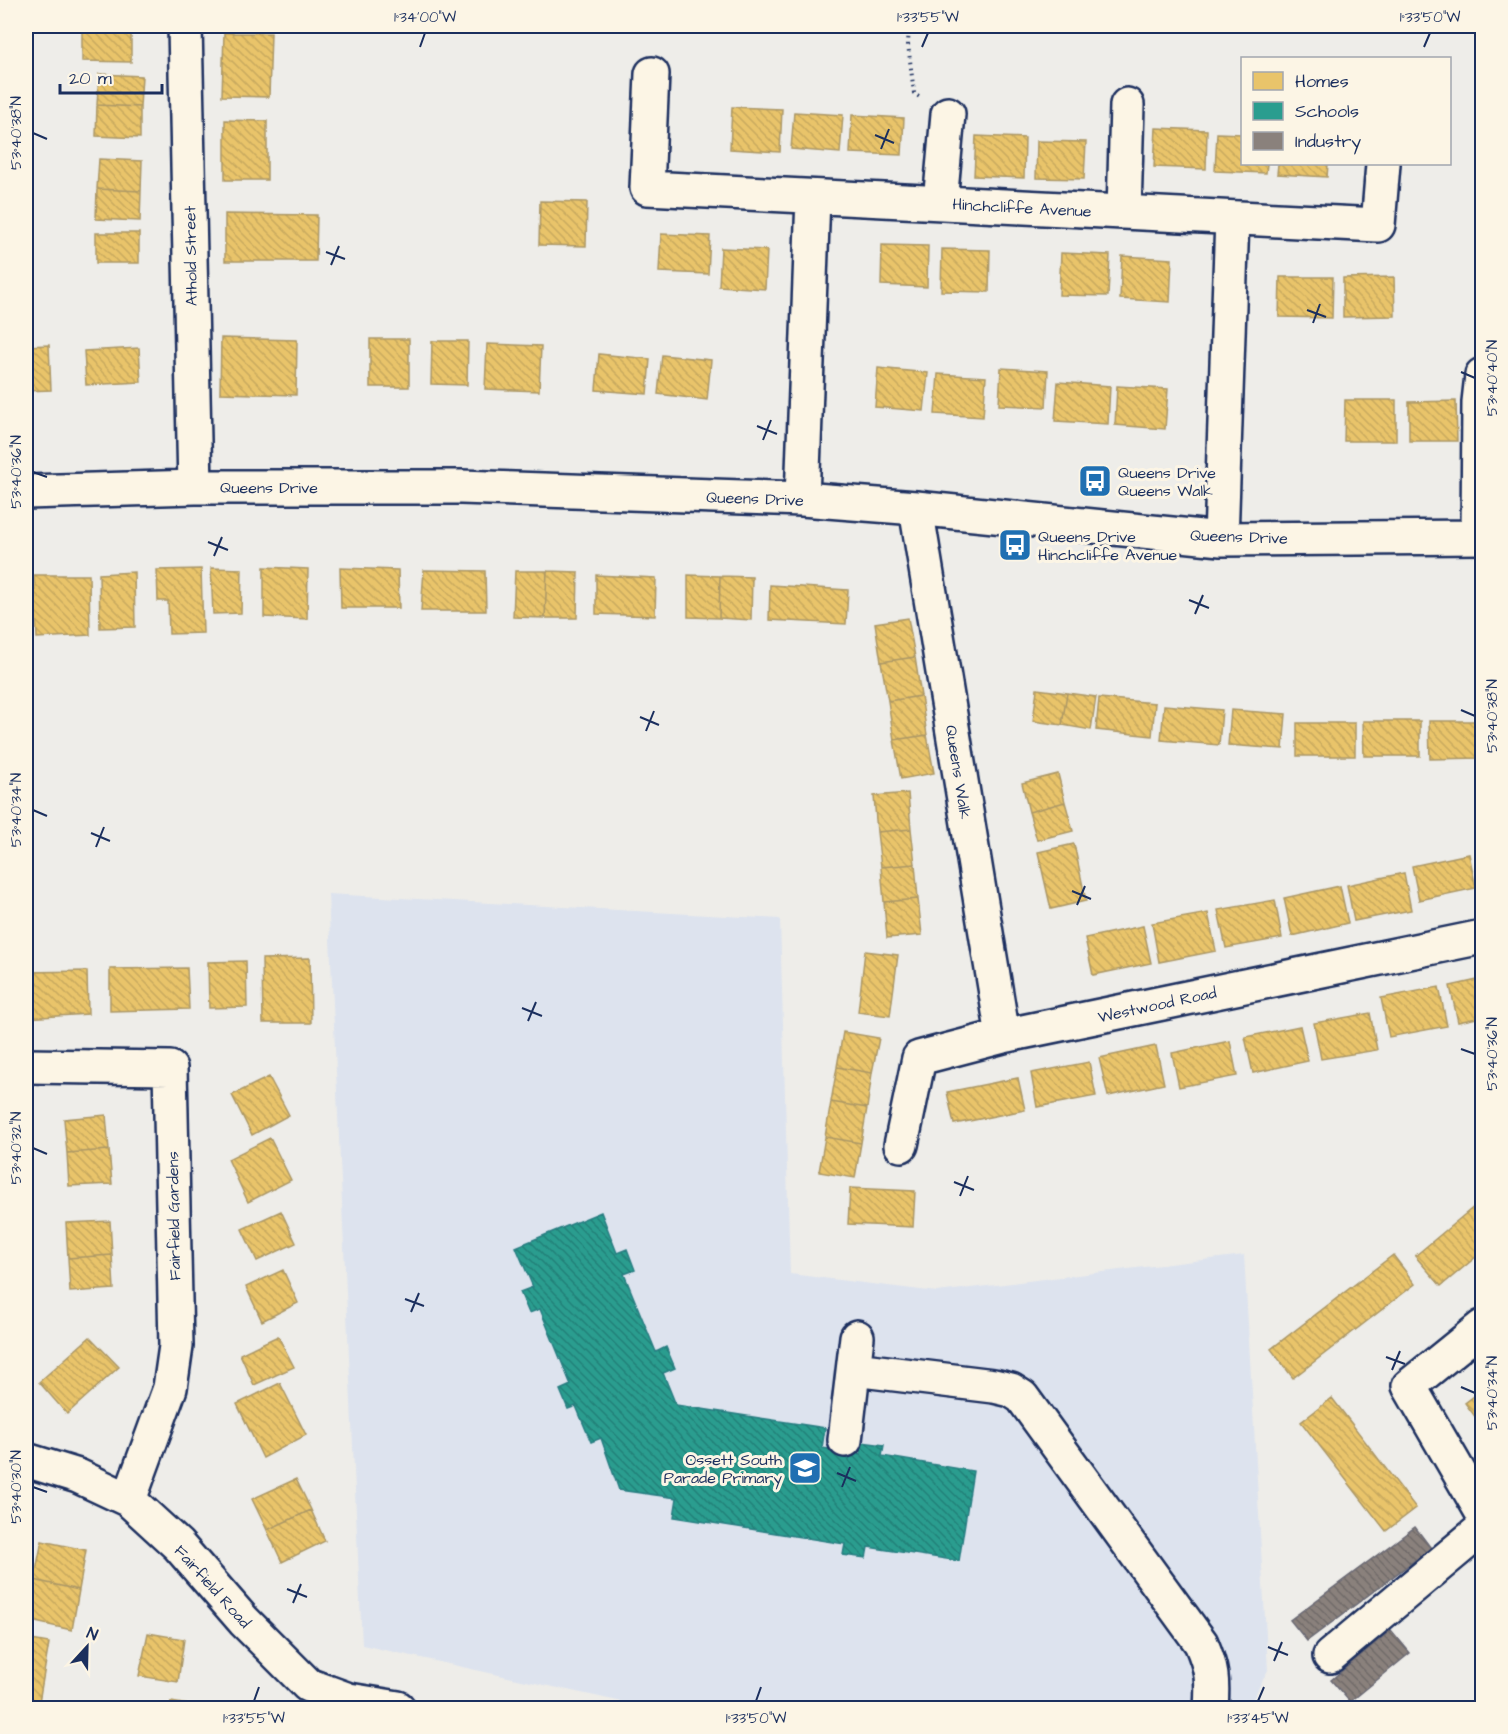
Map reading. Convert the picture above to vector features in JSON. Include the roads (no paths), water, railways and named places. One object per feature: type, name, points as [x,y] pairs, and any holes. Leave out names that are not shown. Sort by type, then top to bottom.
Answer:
[{"type":"street","name":"Athold Street","points":[[185,26],[195,487]]},
{"type":"street","name":"Hinchcliffe Avenue","points":[[652,74],[648,188],[1378,225],[1383,165]]},
{"type":"street","points":[[1124,212],[1127,105]]},
{"type":"street","points":[[940,202],[948,114]]},
{"type":"street","points":[[802,499],[813,197]]},
{"type":"street","points":[[1221,539],[1232,218]]},
{"type":"street","points":[[1480,537],[1479,402],[1482,375]]},
{"type":"street","name":"Queens Drive","points":[[26,492],[195,487],[460,487],[802,499],[916,508],[1221,539],[1480,537]]},
{"type":"street","name":"Queens Walk","points":[[916,508],[1003,1036]]},
{"type":"street","name":"Westwood Road","points":[[901,1145],[919,1058],[1003,1036],[1482,937]]},
{"type":"street","name":"Fairfield Gardens","points":[[26,1066],[170,1068],[176,1346],[170,1388],[129,1500]]},
{"type":"street","points":[[1482,1327],[1409,1386],[1482,1512]]},
{"type":"street","points":[[845,1440],[856,1353],[1011,1390],[1022,1397],[1201,1643],[1211,1668],[1213,1686],[1211,1708]]},
{"type":"street","name":"Fairfield Road","points":[[26,1460],[78,1476],[129,1500],[178,1545],[244,1621],[305,1697],[349,1700],[398,1708]]},
{"type":"street","points":[[1330,1656],[1482,1529]]},
{"type":"place","name":"Queens Drive Queens Walk","points":[[1095,481]]},
{"type":"place","name":"Queens Drive Hinchcliffe Avenue","points":[[1015,545]]},
{"type":"place","name":"Ossett South Parade Primary","points":[[805,1468]]}]
